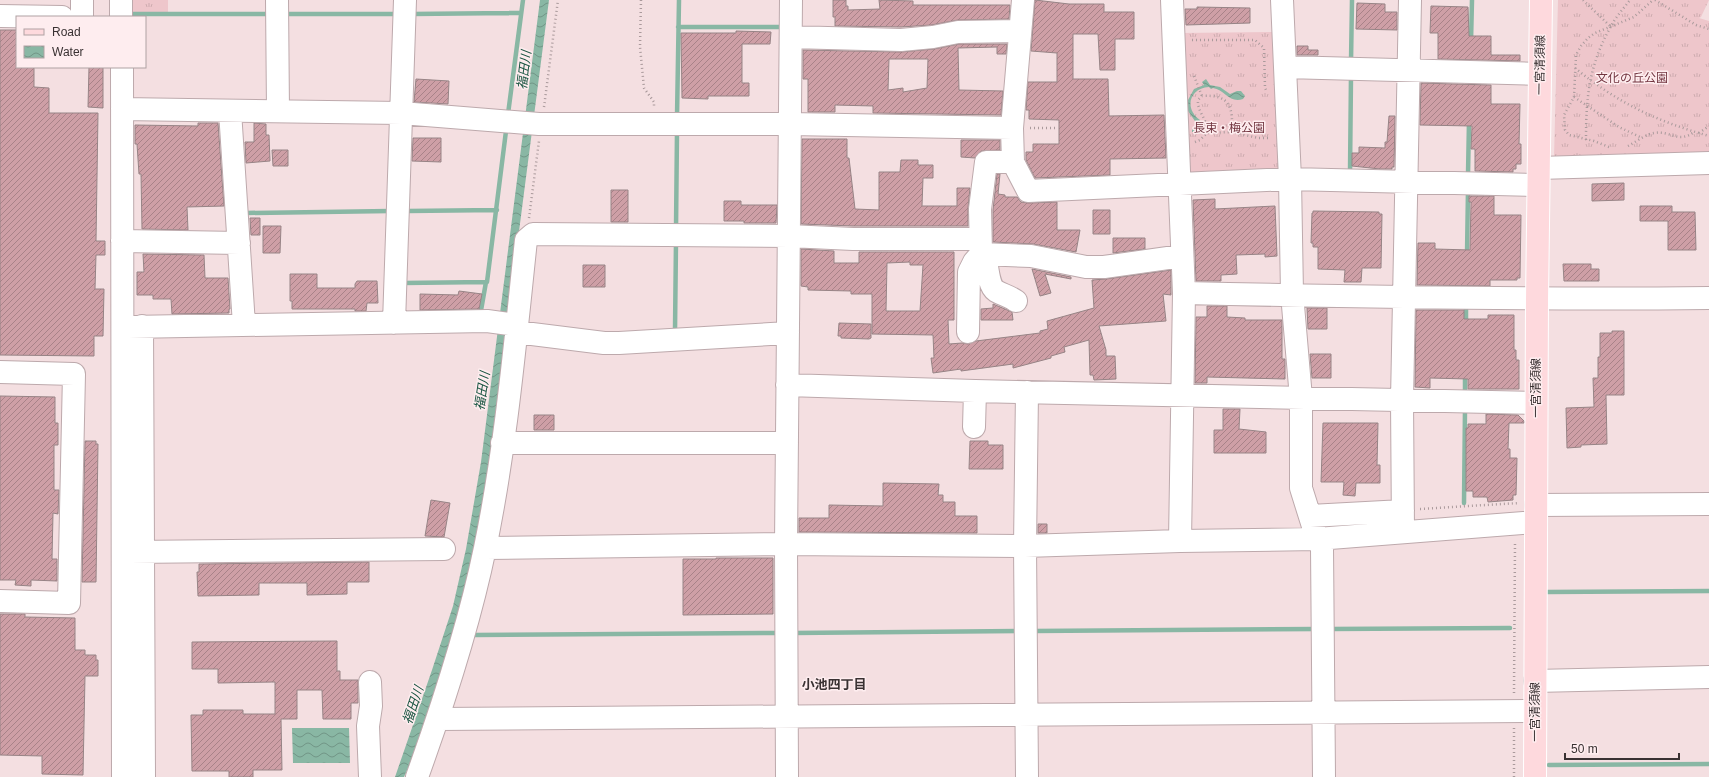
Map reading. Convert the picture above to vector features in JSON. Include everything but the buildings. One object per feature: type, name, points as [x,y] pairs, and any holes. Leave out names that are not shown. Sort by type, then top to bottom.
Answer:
[{"type":"main road","name":"一宮清須線","points":[[1535,777],[1524,711],[1535,681],[1530,513],[1536,403],[1541,0]]},
{"type":"street","points":[[82,0],[82,16]]},
{"type":"street","points":[[121,0],[121,16]]},
{"type":"street","points":[[277,0],[278,111]]},
{"type":"street","points":[[394,323],[405,0]]},
{"type":"street","points":[[787,777],[786,544],[791,0]]},
{"type":"street","points":[[1022,0],[1012,128],[1014,162],[1028,191],[1290,180],[1407,181],[1538,176],[1709,163]]},
{"type":"street","points":[[1172,0],[1184,293],[1180,541]]},
{"type":"street","points":[[1282,0],[1285,67],[1277,135],[1290,180],[1292,294],[1301,398],[1301,488],[1317,539],[1322,548],[1324,777]]},
{"type":"street","points":[[1403,521],[1402,400],[1410,0]]},
{"type":"street","points":[[0,16],[16,16]]},
{"type":"street","points":[[791,37],[901,40],[933,37],[958,32],[1020,31]]},
{"type":"street","points":[[1285,67],[1409,72],[1540,74]]},
{"type":"street","points":[[122,68],[122,241],[132,327],[133,552],[144,777]]},
{"type":"street","points":[[122,109],[401,113],[529,124],[790,124],[1012,128]]},
{"type":"street","points":[[230,111],[244,325]]},
{"type":"street","points":[[1014,162],[986,162],[981,196],[982,249],[991,284],[995,291],[1009,296],[1016,301]]},
{"type":"street","points":[[417,777],[438,719],[468,617],[485,548],[502,443],[526,240],[533,234],[789,236],[982,249],[1032,256],[1086,267],[1104,267],[1182,256]]},
{"type":"street","points":[[122,241],[239,243]]},
{"type":"street","points":[[968,332],[969,272],[982,249]]},
{"type":"street","points":[[1184,293],[1292,294],[1405,299],[1537,300],[1709,298]]},
{"type":"street","points":[[132,327],[492,322],[604,342],[619,343],[788,334]]},
{"type":"street","points":[[0,372],[74,374],[69,603],[0,601]]},
{"type":"street","points":[[788,385],[975,391],[1536,403]]},
{"type":"street","points":[[974,428],[975,391]]},
{"type":"street","points":[[1027,392],[1025,546],[1027,777]]},
{"type":"street","points":[[502,443],[787,443]]},
{"type":"street","points":[[1310,516],[1403,521],[1709,504]]},
{"type":"street","points":[[485,548],[786,544],[1025,546],[1180,541],[1317,539],[1403,521]]},
{"type":"street","points":[[133,552],[444,549]]},
{"type":"street","points":[[123,777],[133,552]]},
{"type":"street","points":[[1535,681],[1709,677]]},
{"type":"street","points":[[370,682],[371,706],[368,726],[370,777]]},
{"type":"street","points":[[438,719],[1524,711]]},
{"type":"path","points":[[641,0],[640,47],[644,88],[654,102],[654,124]]},
{"type":"path","points":[[1583,0],[1611,27]]},
{"type":"path","points":[[1586,140],[1586,106],[1590,80],[1596,60],[1611,27],[1630,0]]},
{"type":"path","points":[[1613,149],[1569,135],[1565,130],[1564,115],[1574,97],[1576,56],[1581,46],[1595,33],[1634,17],[1654,0],[1696,25],[1709,29]]},
{"type":"path","points":[[1174,40],[1255,40],[1264,48],[1265,88],[1268,93]]},
{"type":"path","points":[[1575,68],[1590,80],[1625,103],[1650,116],[1709,136]]},
{"type":"path","points":[[1198,86],[1201,94],[1197,106],[1208,124],[1208,133]]},
{"type":"path","points":[[1201,94],[1217,96],[1224,99],[1229,105],[1232,115],[1232,132]]},
{"type":"path","points":[[1574,97],[1619,127],[1643,138]]},
{"type":"path","points":[[1699,133],[1709,126]]},
{"type":"path","points":[[1012,128],[1056,128]]},
{"type":"path","points":[[1177,145],[1189,144],[1200,140],[1208,133],[1232,132],[1258,138],[1277,135]]},
{"type":"path","points":[[1626,148],[1643,138],[1656,133],[1677,137],[1689,136],[1694,132]]},
{"type":"path","points":[[1403,521],[1530,513],[1524,711],[1514,777]]},
{"type":"green space","points":[[133,0],[168,0],[168,13],[133,13]]},
{"type":"green space","name":"文化の丘公園","points":[[1558,0],[1709,0],[1701,17],[1699,18],[1709,21],[1709,154],[1554,158]]},
{"type":"green space","name":"長束・梅公園","points":[[1273,32],[1279,174],[1185,179],[1178,33]]},
{"type":"water","points":[[540,0],[549,0],[489,463],[473,562],[448,652],[409,766],[404,777],[395,777],[453,606],[466,549],[481,462]]},
{"type":"water","points":[[1206,79],[1210,85],[1220,87],[1230,94],[1241,91],[1245,96],[1243,99],[1235,100],[1217,89],[1211,89],[1209,87],[1202,88],[1197,91],[1193,95],[1191,105],[1195,115],[1200,120],[1200,132],[1192,132],[1197,124],[1188,111],[1188,100],[1194,89],[1204,85],[1202,82]]},
{"type":"water","points":[[292,728],[349,728],[350,763],[293,763]]},
{"type":"waterway","name":"福田川","points":[[508,114],[523,0]]},
{"type":"waterway","points":[[677,117],[679,0]]},
{"type":"waterway","points":[[1351,62],[1352,0]]},
{"type":"waterway","points":[[1471,42],[1472,0]]},
{"type":"waterway","points":[[412,14],[521,13]]},
{"type":"waterway","points":[[131,14],[272,14]]},
{"type":"waterway","points":[[285,14],[395,14]]},
{"type":"waterway","points":[[678,27],[783,27]]},
{"type":"waterway","points":[[1350,173],[1351,75]]},
{"type":"waterway","points":[[1468,175],[1469,121]]},
{"type":"waterway","points":[[403,283],[487,282],[506,131]]},
{"type":"waterway","points":[[676,229],[677,131]]},
{"type":"waterway","points":[[1467,255],[1468,190]]},
{"type":"waterway","points":[[408,211],[497,210]]},
{"type":"waterway","points":[[246,213],[390,211]]},
{"type":"waterway","points":[[675,331],[676,241]]},
{"type":"waterway","points":[[480,316],[486,282]]},
{"type":"waterway","points":[[1466,306],[1466,324]]},
{"type":"waterway","points":[[1465,373],[1465,394]]},
{"type":"waterway","points":[[1464,503],[1465,409]]},
{"type":"waterway","points":[[1547,592],[1709,591]]},
{"type":"waterway","points":[[1330,629],[1510,628]]},
{"type":"waterway","points":[[1034,634],[1034,631],[1316,629]]},
{"type":"waterway","points":[[793,633],[1019,631]]},
{"type":"waterway","points":[[474,635],[779,633]]},
{"type":"waterway","points":[[1549,765],[1709,764]]},
{"type":"district","name":"小池四丁目","points":[[834,684]]}]
